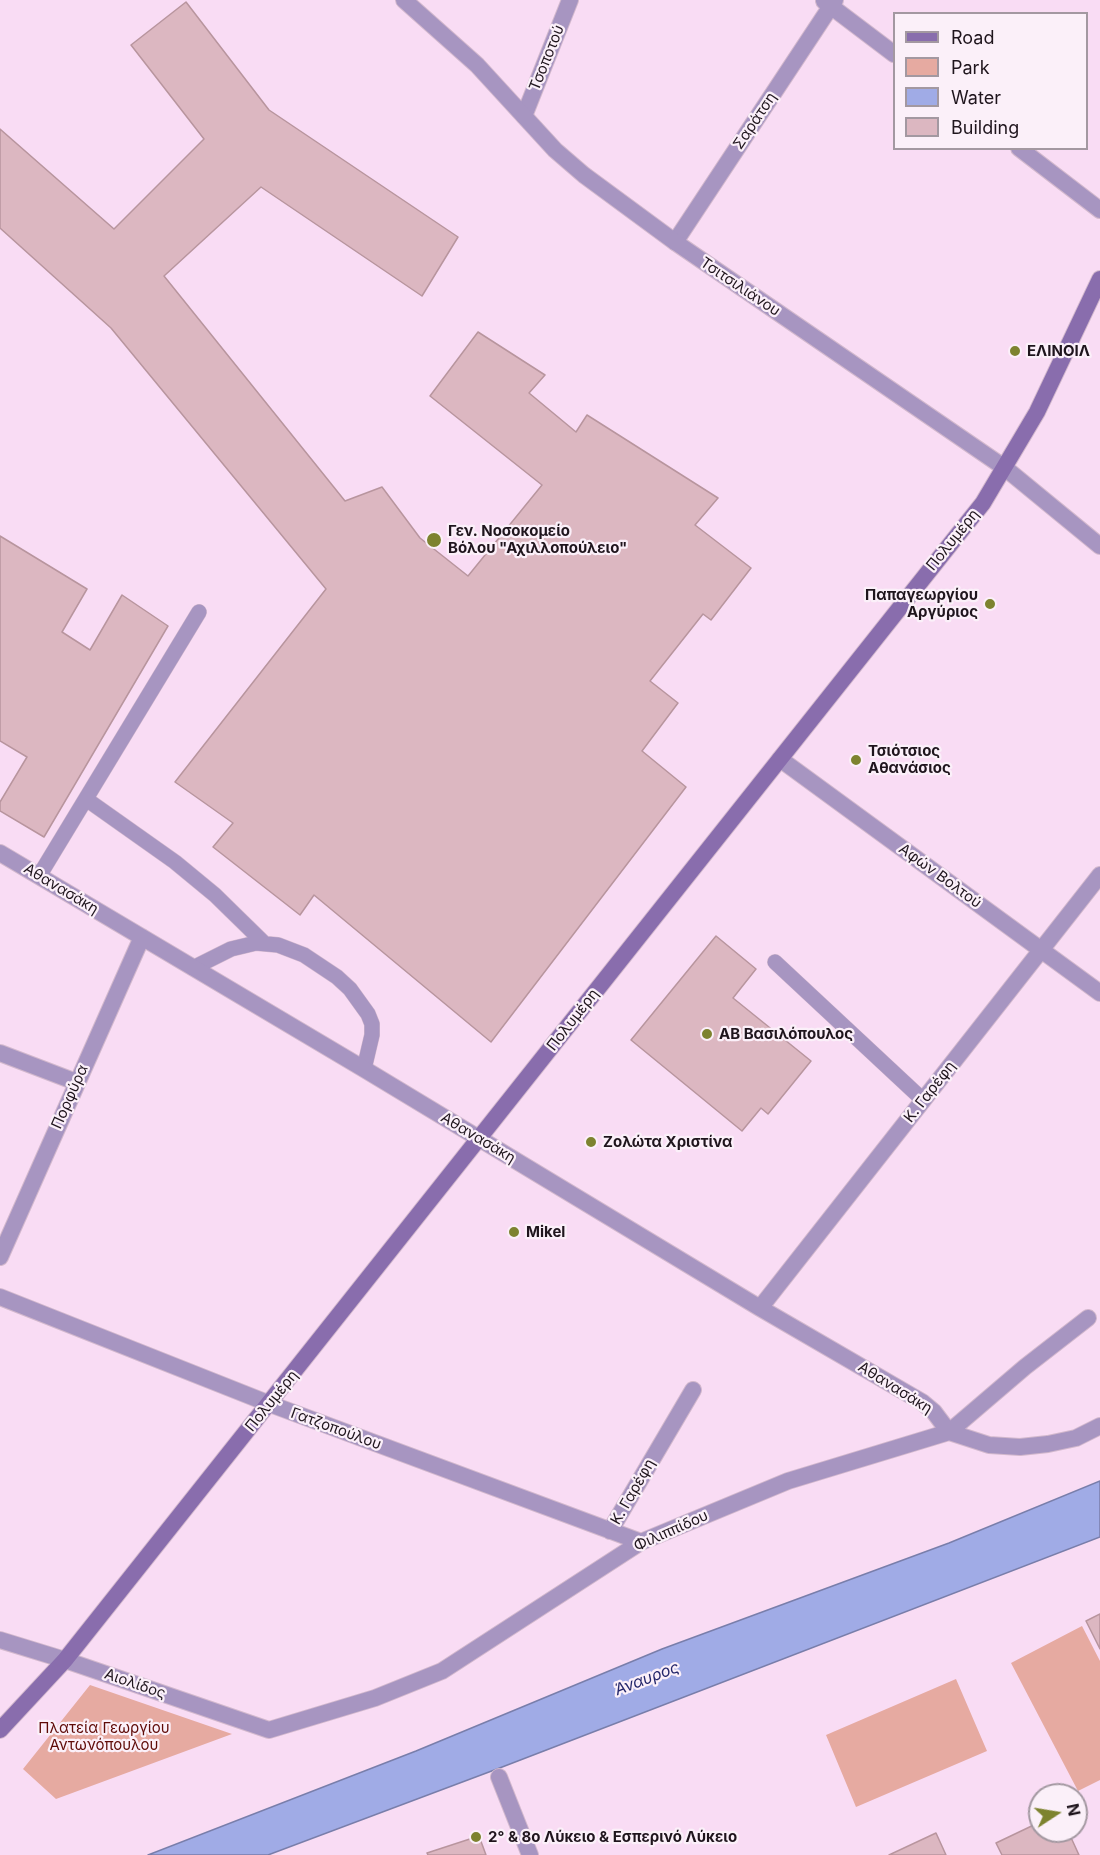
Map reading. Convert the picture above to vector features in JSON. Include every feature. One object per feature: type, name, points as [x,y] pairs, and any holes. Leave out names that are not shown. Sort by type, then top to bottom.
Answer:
[{"type":"main road","name":"Πολυμέρη","points":[[0,1730],[65,1660],[983,503],[1036,412],[1100,279]]},
{"type":"street","name":"Τσιτσιλιάνου","points":[[404,0],[477,65],[570,164],[675,242],[1005,468],[1100,546]]},
{"type":"street","name":"Τσοποτού","points":[[524,116],[570,0]]},
{"type":"street","points":[[830,2],[893,53]]},
{"type":"street","name":"Σαράτση","points":[[675,242],[830,2]]},
{"type":"street","points":[[1022,150],[1100,210]]},
{"type":"street","name":"Αφών Βολτού","points":[[780,759],[1100,993]]},
{"type":"street","name":"Αθανασάκη","points":[[0,853],[760,1308],[922,1402],[934,1412],[949,1432]]},
{"type":"street","name":"Κ. Γαρέφη","points":[[760,1308],[1100,876]]},
{"type":"street","name":"Πορφύρα","points":[[0,1257],[142,937]]},
{"type":"street","points":[[0,1053],[76,1082]]},
{"type":"street","name":"Γατζοπούλου","points":[[0,1297],[270,1404],[641,1542]]},
{"type":"street","points":[[949,1432],[1025,1367],[1088,1318]]},
{"type":"street","name":"Κ. Γαρέφη","points":[[610,1531],[693,1390]]},
{"type":"street","points":[[949,1432],[989,1445],[1020,1447],[1076,1438],[1100,1426]]},
{"type":"street","name":"Φιλιππίδου","points":[[269,1730],[375,1698],[442,1671],[641,1542],[788,1481],[949,1432]]},
{"type":"street","name":"Αιολίδος","points":[[0,1640],[269,1730]]},
{"type":"street","points":[[499,1777],[530,1855]]},
{"type":"lane","points":[[39,876],[199,612]]},
{"type":"lane","points":[[86,799],[175,862],[222,901],[264,943]]},
{"type":"lane","points":[[193,968],[231,949],[247,944],[264,943],[287,948],[304,955],[337,977],[363,1005],[372,1024],[372,1035],[364,1069]]},
{"type":"lane","points":[[775,962],[923,1100]]},
{"type":"green space","points":[[1082,1626],[1100,1661],[1100,1780],[1088,1786],[1088,1783],[1074,1783],[1011,1663]]},
{"type":"green space","points":[[956,1679],[987,1751],[856,1807],[826,1735]]},
{"type":"green space","name":"Πλατεία Γεωργίου Αντωνόπουλου","points":[[90,1685],[232,1734],[56,1799],[23,1769]]},
{"type":"water","name":"Άναυρος","points":[[1100,1481],[1100,1537],[268,1855],[148,1855],[416,1751],[662,1649],[949,1543]]},
{"type":"building","points":[[186,2],[269,110],[458,237],[422,296],[261,187],[164,276],[345,501],[382,487],[420,538],[468,576],[542,485],[430,396],[478,332],[545,375],[529,393],[576,432],[587,415],[718,498],[695,525],[751,568],[711,620],[703,614],[650,681],[678,703],[642,751],[686,787],[491,1042],[314,895],[300,915],[213,847],[233,823],[175,782],[326,589],[111,328],[0,228],[0,129],[114,229],[204,139],[131,45]]},
{"type":"building","points":[[0,536],[87,589],[62,632],[90,650],[122,595],[168,626],[44,837],[0,811],[0,802],[27,757],[0,741]]},
{"type":"building","name":"ΑΒ Βασιλόπουλος","points":[[716,936],[756,969],[733,998],[811,1061],[768,1114],[761,1108],[742,1131],[631,1040]]},
{"type":"building","points":[[1100,1614],[1100,1649],[1086,1621]]},
{"type":"building","points":[[1028,1828],[1028,1843],[1074,1843],[1079,1855],[1002,1855],[996,1843]]},
{"type":"building","points":[[936,1833],[946,1855],[889,1855]]},
{"type":"building","points":[[479,1836],[486,1855],[428,1855],[427,1853]]},
{"type":"place","name":"ΕΛΙΝΟΙΛ","points":[[1015,351]]},
{"type":"place","name":"Γεν. Νοσοκομείο Βόλου \"Αχιλλοπούλειο\"","points":[[434,540]]},
{"type":"place","name":"Παπαγεωργίου Αργύριος","points":[[990,604]]},
{"type":"place","name":"Τσιότσιος Αθανάσιος","points":[[856,760]]},
{"type":"place","name":"ΑΒ Βασιλόπουλος","points":[[707,1034]]},
{"type":"place","name":"Ζολώτα Χριστίνα","points":[[591,1142]]},
{"type":"place","name":"Mikel","points":[[514,1232]]},
{"type":"place","name":"2° & 8ο Λύκειο & Εσπερινό Λύκειο","points":[[476,1837]]}]
